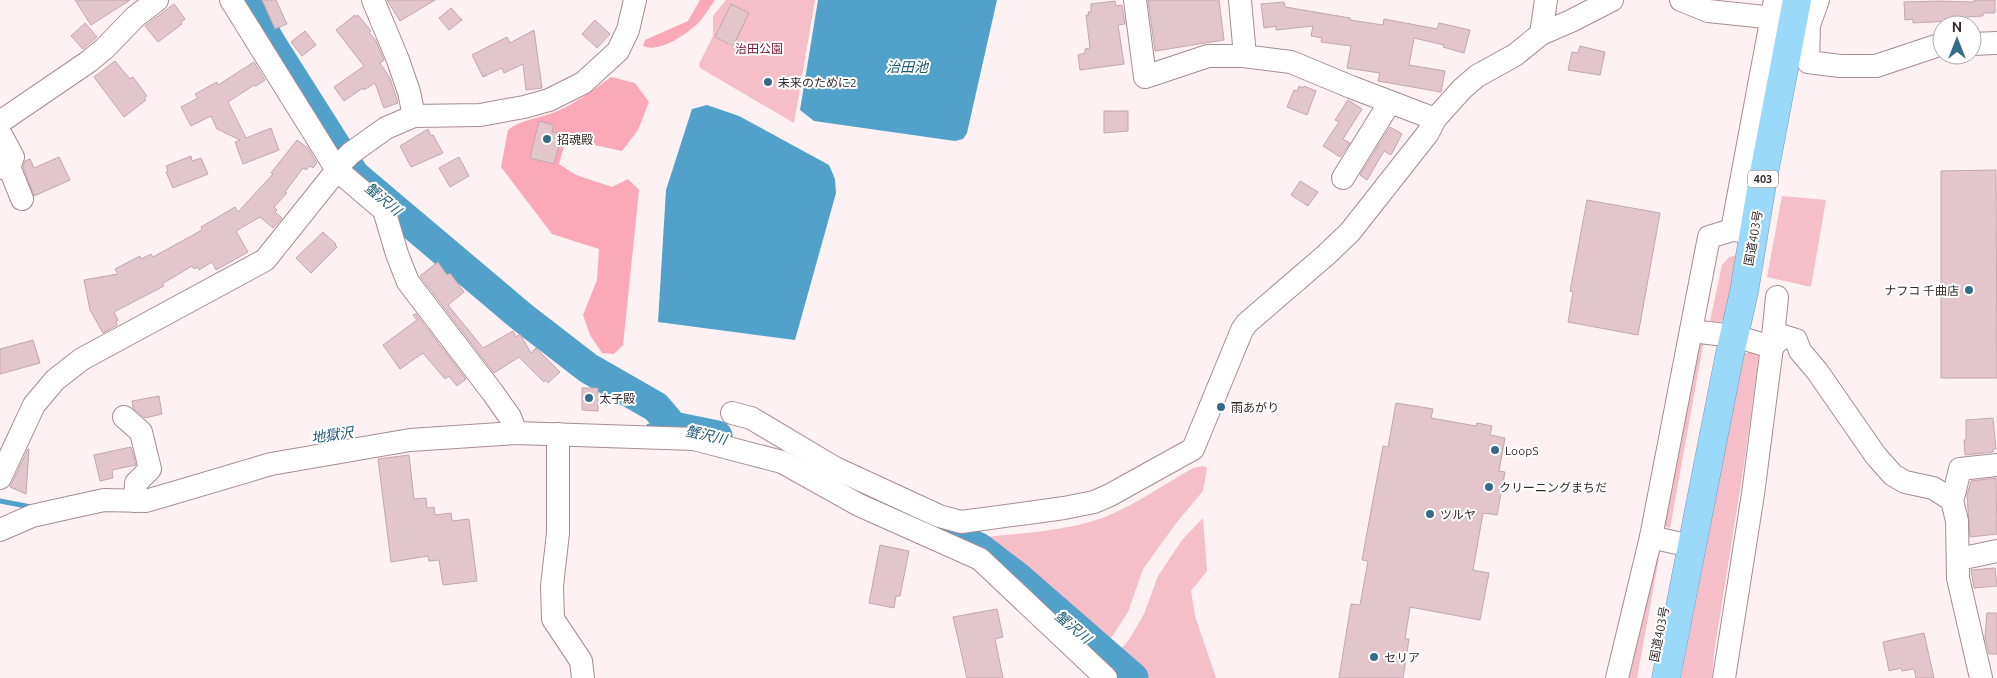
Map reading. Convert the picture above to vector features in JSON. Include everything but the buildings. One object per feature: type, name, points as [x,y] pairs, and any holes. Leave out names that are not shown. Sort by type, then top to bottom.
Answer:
[{"type":"highway","name":"国道403号","points":[[1666,678],[1731,347],[1743,231],[1790,12]]},
{"type":"highway","name":"国道403号","points":[[1651,678],[1664,540],[1731,347]]},
{"type":"street","points":[[0,122],[88,62],[104,49],[135,17],[157,0]]},
{"type":"street","points":[[231,0],[343,163],[384,210],[397,254],[408,282],[514,427]]},
{"type":"street","points":[[373,0],[398,60],[409,92],[414,116]]},
{"type":"street","points":[[0,478],[34,405],[55,380],[82,359],[265,260],[343,163],[386,128],[414,116],[480,115],[524,107],[549,100],[583,83],[618,51],[628,30],[635,0]]},
{"type":"street","points":[[1135,0],[1144,77],[1208,56],[1244,56],[1292,62],[1435,119]]},
{"type":"street","points":[[1240,0],[1244,56]]},
{"type":"street","points":[[1541,34],[1546,0]]},
{"type":"street","points":[[732,413],[751,418],[837,469],[939,516],[961,522],[1094,502],[1193,449],[1242,330],[1247,323],[1350,232],[1428,133],[1435,119],[1462,88],[1477,76],[1515,55],[1541,34],[1612,0]]},
{"type":"street","points":[[1681,0],[1708,11],[1790,12],[1818,0]]},
{"type":"street","points":[[1790,12],[1808,62],[1840,66],[1876,66],[1932,47]]},
{"type":"street","points":[[1982,44],[1997,43]]},
{"type":"street","points":[[1343,178],[1390,102]]},
{"type":"street","points":[[0,133],[13,157],[4,166],[22,199]]},
{"type":"street","points":[[1617,678],[1664,540],[1691,331],[1709,237],[1743,231]]},
{"type":"street","points":[[1724,678],[1753,494],[1772,347],[1776,297]]},
{"type":"street","points":[[1691,331],[1731,347],[1772,347],[1783,336],[1796,340],[1800,351],[1817,371],[1876,456],[1893,475],[1905,482],[1933,488],[1952,500],[1957,521],[1958,578],[1981,678]]},
{"type":"street","points":[[124,416],[141,432],[150,469],[136,483],[135,501]]},
{"type":"street","points":[[0,530],[32,516],[72,507],[104,500],[146,501],[271,464],[410,440],[514,427],[558,434],[694,439],[782,462],[859,505],[980,559],[1106,678]]},
{"type":"street","points":[[558,434],[558,534],[552,586],[553,619],[581,661],[583,678]]},
{"type":"street","points":[[1949,497],[1954,494],[1960,469],[1997,465]]},
{"type":"street","points":[[1959,559],[1997,551]]},
{"type":"green space","name":"治田公園","points":[[726,0],[815,0],[794,123],[700,68],[699,64],[713,36],[713,16]]},
{"type":"green space","points":[[1782,196],[1826,200],[1811,287],[1767,277]]},
{"type":"green space","points":[[1737,255],[1725,318],[1721,322],[1710,321],[1722,265],[1729,257]]},
{"type":"green space","points":[[1700,340],[1704,340],[1670,528],[1663,526]]},
{"type":"green space","points":[[1744,353],[1756,353],[1759,356],[1714,653],[1712,678],[1681,678]]},
{"type":"green space","points":[[1203,466],[1207,468],[1203,491],[1177,522],[1143,569],[1128,612],[1107,644],[1005,556],[977,538],[1056,529],[1087,523],[1114,513],[1193,468]]},
{"type":"green space","points":[[1203,518],[1207,571],[1191,591],[1195,616],[1216,678],[1145,678],[1117,653],[1129,640],[1144,614],[1158,576],[1182,540]]},
{"type":"green space","points":[[1655,552],[1660,552],[1637,678],[1629,678]]},
{"type":"shaded area","points":[[700,0],[715,0],[701,20],[691,29],[663,45],[649,48],[643,46],[645,40],[688,21]]},
{"type":"shaded area","points":[[611,77],[635,83],[649,102],[638,130],[622,151],[566,139],[559,164],[576,175],[612,187],[628,179],[639,190],[623,345],[614,354],[602,353],[590,335],[583,315],[597,280],[599,249],[552,234],[501,167],[508,130],[513,126],[570,105]]},
{"type":"water","name":"治田池","points":[[818,0],[997,0],[967,133],[963,139],[955,141],[814,121],[800,110]]},
{"type":"water","points":[[707,105],[739,116],[829,165],[835,179],[836,193],[795,340],[658,322],[666,190],[692,109]]},
{"type":"waterway","name":"蟹沢川","points":[[245,0],[354,175],[522,317],[588,368],[656,407],[673,427],[717,436]]},
{"type":"waterway","name":"地獄沢","points":[[649,426],[673,427]]},
{"type":"waterway","name":"蟹沢川","points":[[867,495],[979,548],[1017,577],[1133,678]]},
{"type":"waterway","name":"地獄沢","points":[[0,501],[31,507]]},
{"type":"place","name":"未来のために2","points":[[768,82]]},
{"type":"place","name":"招魂殿","points":[[547,139]]},
{"type":"place","name":"ナフコ 千曲店","points":[[1969,290]]},
{"type":"place","name":"太子殿","points":[[589,398]]},
{"type":"place","name":"雨あがり","points":[[1221,407]]},
{"type":"place","name":"LoopS","points":[[1495,450]]},
{"type":"place","name":"クリーニングまちだ","points":[[1489,487]]},
{"type":"place","name":"ツルヤ","points":[[1430,514]]},
{"type":"place","name":"セリア","points":[[1374,657]]}]
